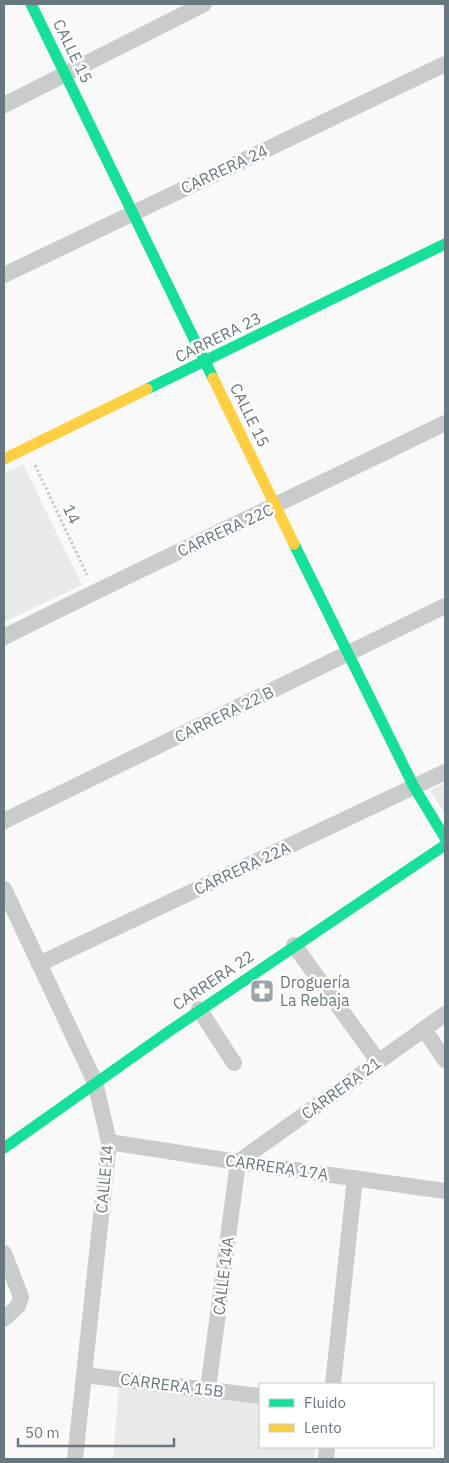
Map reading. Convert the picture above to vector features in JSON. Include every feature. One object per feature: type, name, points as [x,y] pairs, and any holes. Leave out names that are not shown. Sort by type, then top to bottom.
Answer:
[{"type":"street","name":"CALLE 15","points":[[31,4],[347,654],[414,786],[445,838]]},
{"type":"street","points":[[4,105],[198,5]]},
{"type":"street","name":"CARRERA 24","points":[[4,275],[445,64]]},
{"type":"street","name":"CARRERA 23","points":[[4,459],[445,244]]},
{"type":"street","name":"CARRERA 22C","points":[[4,637],[445,423]]},
{"type":"street","name":"CARRERA 22 B","points":[[4,821],[445,606]]},
{"type":"street","name":"CARRERA 22A","points":[[39,964],[445,772]]},
{"type":"street","name":"CARRERA 22","points":[[4,1148],[199,1010],[445,845]]},
{"type":"street","name":"CALLE 14","points":[[4,889],[95,1082],[109,1142],[75,1459]]},
{"type":"street","points":[[294,945],[378,1061]]},
{"type":"street","points":[[199,1010],[234,1063]]},
{"type":"street","name":"CARRERA 21","points":[[238,1162],[445,1014]]},
{"type":"street","points":[[424,1029],[445,1060]]},
{"type":"street","name":"CARRERA 17A","points":[[109,1142],[445,1191]]},
{"type":"street","name":"CALLE 14A","points":[[208,1389],[238,1162]]},
{"type":"street","points":[[333,1383],[355,1178]]},
{"type":"street","points":[[4,1253],[21,1297],[18,1306],[4,1319]]},
{"type":"street","name":"CARRERA 15B","points":[[84,1375],[259,1396]]},
{"type":"path","name":"14","points":[[27,448],[94,592]]},
{"type":"shaded area","points":[[23,464],[82,585],[4,622],[4,473]]},
{"type":"shaded area","points":[[445,783],[445,814],[430,790]]},
{"type":"shaded area","points":[[119,1385],[259,1401],[259,1448],[315,1448],[314,1459],[113,1459]]},
{"type":"traffic: fast","points":[[31,4],[213,378]]},
{"type":"traffic: fast","points":[[147,389],[445,244]]},
{"type":"traffic: fast","points":[[294,544],[414,787],[445,838]]},
{"type":"traffic: fast","points":[[4,1148],[168,1032],[445,845]]},
{"type":"traffic: slow","points":[[213,378],[294,544]]},
{"type":"traffic: slow","points":[[4,459],[147,389]]},
{"type":"place","name":"Droguería La Rebaja","points":[[262,991]]}]
